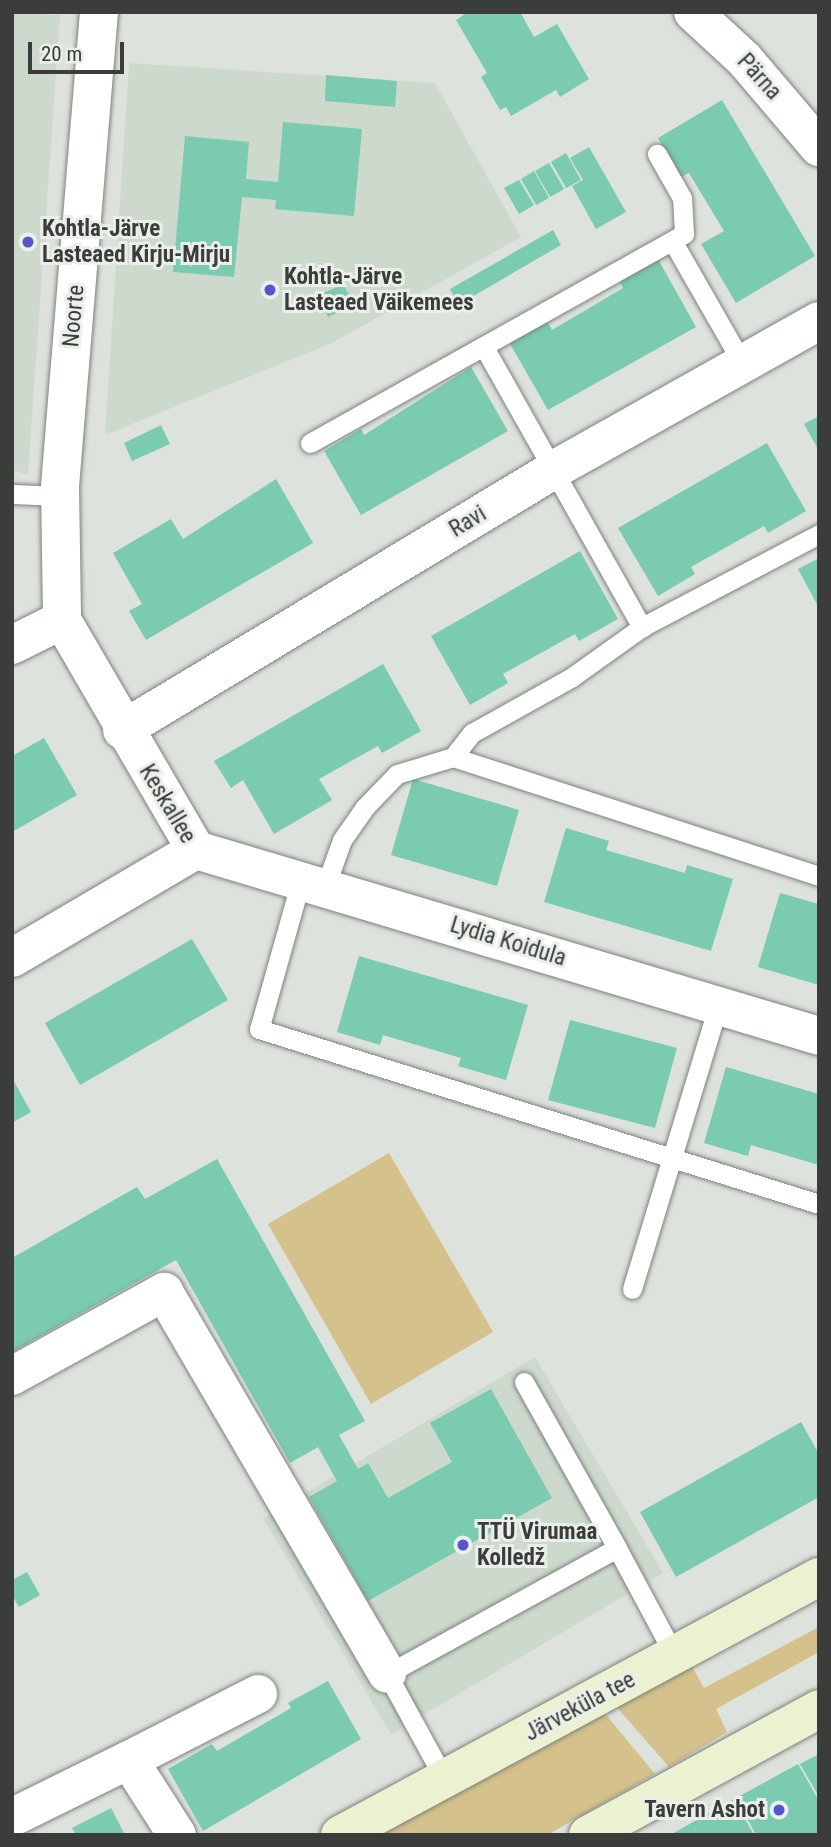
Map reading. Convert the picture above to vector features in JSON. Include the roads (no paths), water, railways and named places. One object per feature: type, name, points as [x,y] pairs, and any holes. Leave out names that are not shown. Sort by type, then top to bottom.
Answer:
[{"type":"main road","name":"Järveküla tee","points":[[340,1835],[819,1577]]},
{"type":"main road","points":[[588,1835],[819,1709]]},
{"type":"street","name":"Noorte","points":[[62,620],[60,496],[99,12]]},
{"type":"street","name":"Pärna","points":[[693,12],[744,59],[819,147]]},
{"type":"street","name":"Ravi","points":[[122,730],[556,468],[819,321]]},
{"type":"street","name":"Keskallee","points":[[12,958],[196,850],[122,730],[62,620]]},
{"type":"street","points":[[12,645],[62,620]]},
{"type":"street","name":"Lydia Koidula","points":[[196,850],[819,1036]]},
{"type":"street","points":[[12,1376],[164,1292],[387,1674]]},
{"type":"street","points":[[17,1815],[258,1694]]},
{"type":"street","points":[[129,1760],[177,1835]]},
{"type":"lane","points":[[310,443],[674,242],[684,234],[682,198],[657,154]]},
{"type":"lane","points":[[674,242],[743,364]]},
{"type":"lane","points":[[484,347],[556,468],[642,627]]},
{"type":"lane","points":[[12,494],[60,496]]},
{"type":"lane","points":[[819,534],[642,627],[572,677],[472,733],[453,757],[397,774],[364,808],[313,883],[259,1029],[671,1160],[819,1204]]},
{"type":"lane","points":[[453,757],[819,876]]},
{"type":"lane","points":[[632,1289],[718,1006]]},
{"type":"lane","points":[[524,1382],[675,1656]]},
{"type":"lane","points":[[445,1780],[387,1674],[617,1548]]},
{"type":"place","name":"Kohtla-Järve Lasteaed Kirju-Mirju","points":[[28,242]]},
{"type":"place","name":"Kohtla-Järve Lasteaed Väikemees","points":[[270,290]]},
{"type":"place","name":"TTÜ Virumaa Kolledž","points":[[463,1545]]},
{"type":"place","name":"Tavern Ashot","points":[[779,1810]]}]
